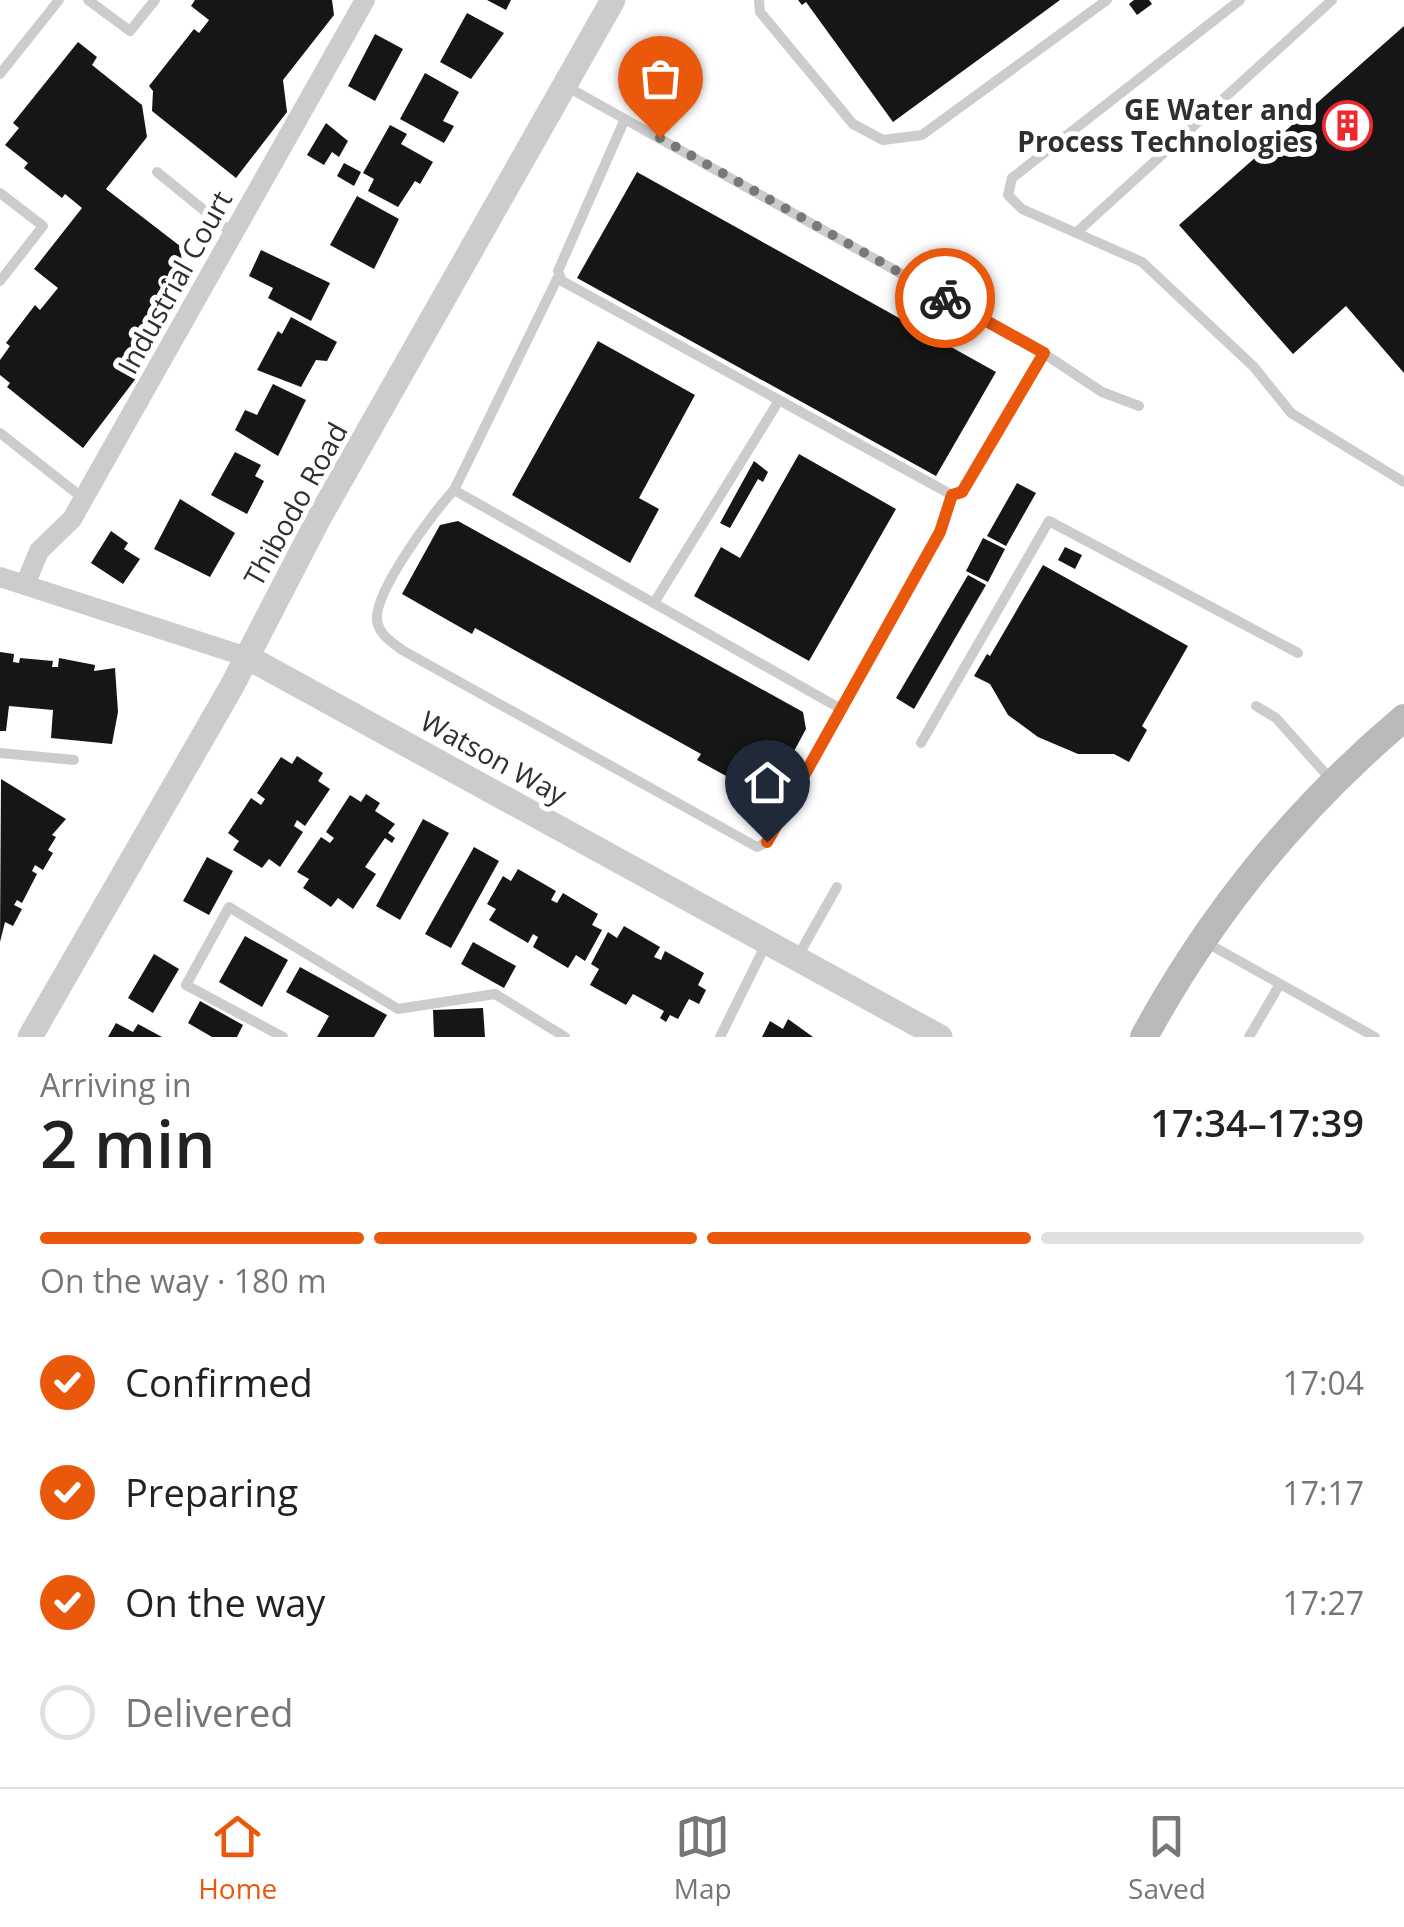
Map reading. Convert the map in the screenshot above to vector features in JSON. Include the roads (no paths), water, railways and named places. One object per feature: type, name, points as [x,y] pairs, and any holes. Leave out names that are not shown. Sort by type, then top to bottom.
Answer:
[{"type":"main road","points":[[1144,1037],[1202,940],[1264,856],[1333,782],[1404,718]]},
{"type":"street","name":"Industrial Court","points":[[26,585],[39,551],[72,519],[84,500],[365,0]]},
{"type":"street","name":"Thibodo Road","points":[[30,1037],[613,0]]},
{"type":"street","name":"Watson Way","points":[[0,577],[247,657],[940,1037]]},
{"type":"lane","points":[[0,74],[59,0]]},
{"type":"lane","points":[[88,0],[130,32],[155,0]]},
{"type":"lane","points":[[759,0],[760,12],[853,124],[884,140],[922,134],[1107,0]]},
{"type":"lane","points":[[1240,0],[1012,178],[1008,195],[1022,209],[1142,262],[1254,368],[1292,413],[1404,482]]},
{"type":"lane","points":[[1076,233],[1332,0]]},
{"type":"lane","points":[[564,85],[1044,353],[1102,392],[1139,406]]},
{"type":"lane","points":[[626,119],[558,277],[454,490],[379,600],[377,621],[383,635],[402,650],[757,847],[767,842],[940,532],[952,495]]},
{"type":"lane","points":[[157,172],[233,234]]},
{"type":"lane","points":[[0,193],[43,226],[0,282]]},
{"type":"lane","points":[[558,277],[952,495],[962,492],[1044,353]]},
{"type":"lane","points":[[654,604],[778,402]]},
{"type":"lane","points":[[0,433],[84,500]]},
{"type":"lane","points":[[454,490],[841,709]]},
{"type":"lane","points":[[921,743],[1049,521],[1298,653]]},
{"type":"lane","points":[[1256,706],[1276,718],[1333,782]]},
{"type":"lane","points":[[0,753],[74,760]]},
{"type":"lane","points":[[797,957],[838,888]]},
{"type":"lane","points":[[283,1037],[186,985],[229,907],[398,1009],[495,994],[565,1037]]},
{"type":"lane","points":[[1202,940],[1375,1037]]},
{"type":"lane","points":[[720,1037],[768,941]]},
{"type":"lane","points":[[1248,1037],[1280,984]]},
{"type":"place","name":"GE Water and Process Technologies","points":[[1348,125]]}]
